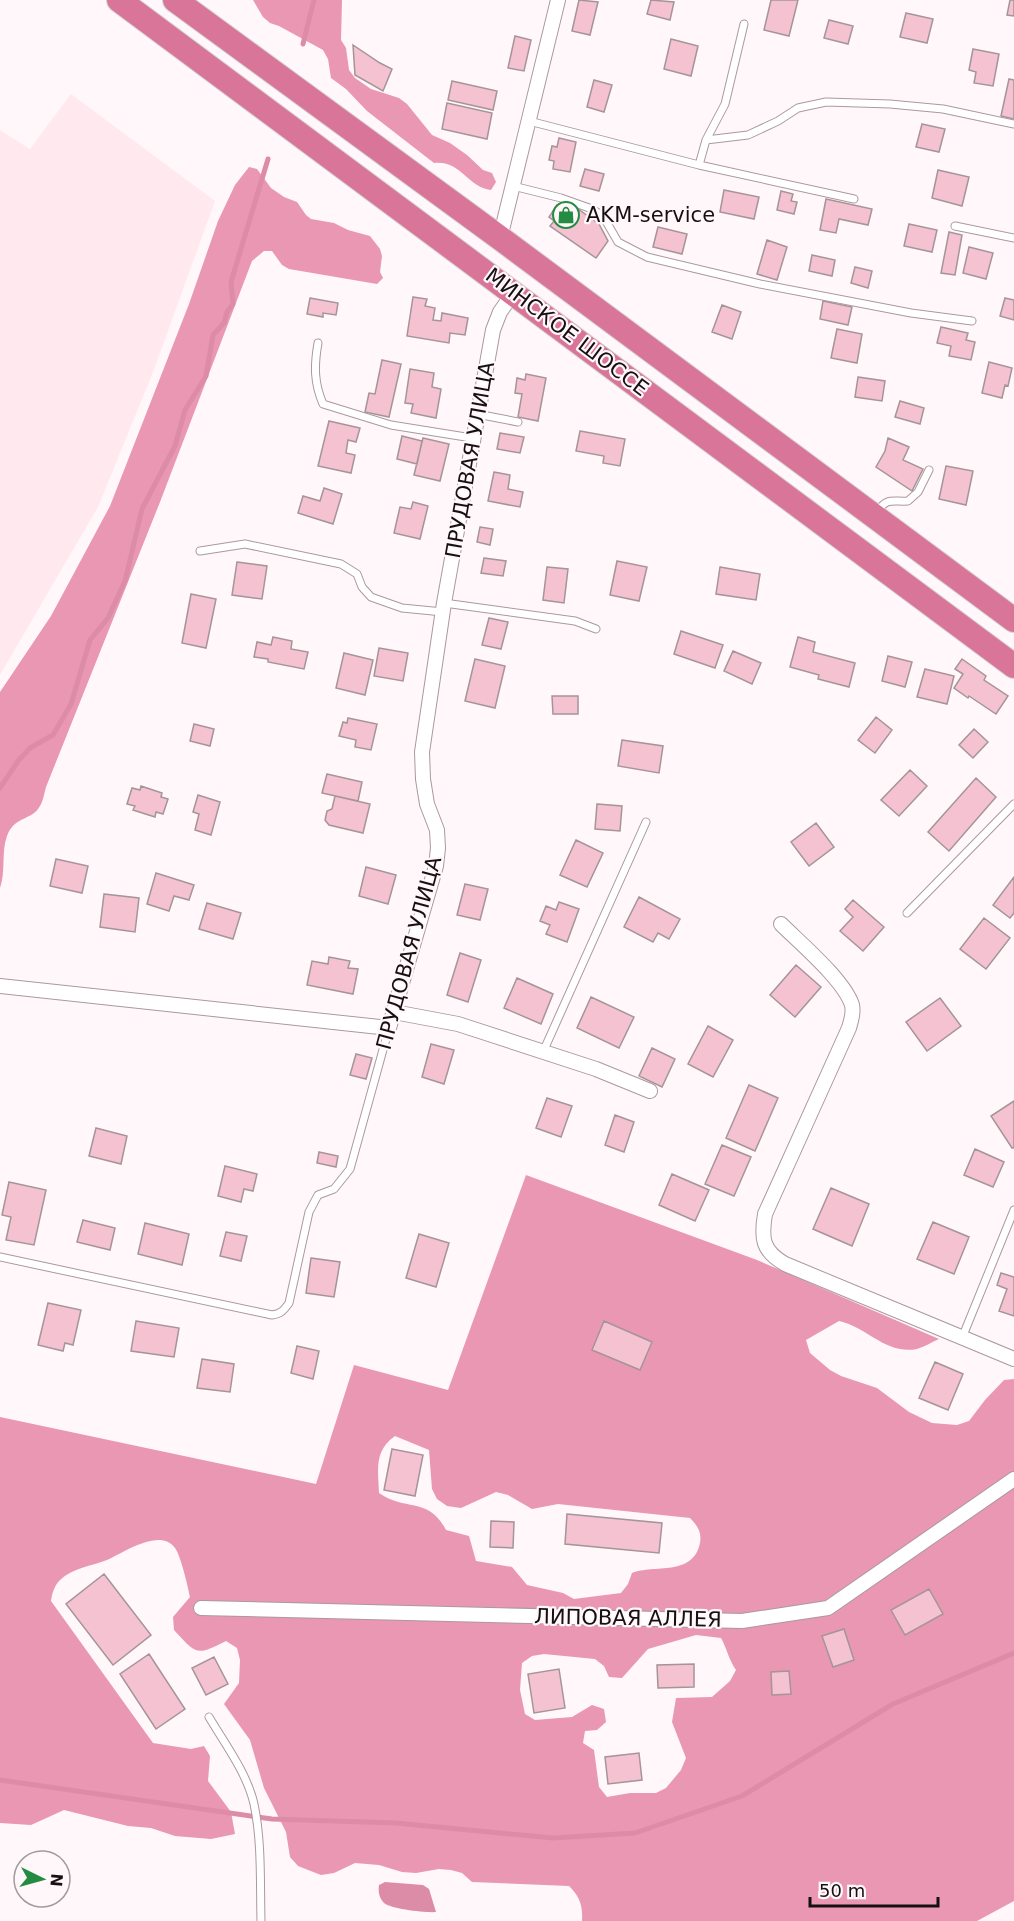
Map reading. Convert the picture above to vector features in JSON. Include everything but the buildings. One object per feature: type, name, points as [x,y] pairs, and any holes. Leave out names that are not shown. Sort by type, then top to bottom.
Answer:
[{"type":"highway","name":"МИНСКОЕ ШОССЕ","points":[[119,0],[1014,666]]},
{"type":"highway","name":"МИНСКОЕ ШОССЕ","points":[[175,0],[1014,620]]},
{"type":"street","points":[[500,238],[558,0]]},
{"type":"street","name":"ПРУДОВАЯ УЛИЦА","points":[[389,1028],[436,866],[437,830],[427,804],[422,752],[443,608],[493,330],[500,312],[514,292]]},
{"type":"street","points":[[781,924],[839,982],[852,1005],[852,1015],[849,1028],[765,1214],[762,1229],[765,1245],[773,1257],[785,1264],[1014,1359]]},
{"type":"street","points":[[0,986],[389,1028]]},
{"type":"street","points":[[394,1012],[458,1024],[596,1069],[650,1092]]},
{"type":"street","name":"ЛИПОВАЯ АЛЛЕЯ","points":[[201,1608],[742,1621],[828,1608],[1014,1479]]},
{"type":"lane","points":[[699,165],[706,140],[724,104],[744,24]]},
{"type":"lane","points":[[706,140],[748,135],[798,108],[826,102],[890,104],[943,109],[1014,124]]},
{"type":"lane","points":[[529,121],[699,165],[855,200]]},
{"type":"lane","points":[[513,186],[561,198],[592,209],[603,216],[618,242],[647,257],[760,284],[911,313],[972,321]]},
{"type":"lane","points":[[955,226],[1014,238]]},
{"type":"lane","points":[[318,343],[314,368],[316,388],[323,404],[391,425],[472,438]]},
{"type":"lane","points":[[477,414],[518,422]]},
{"type":"lane","points":[[874,516],[882,504],[890,500],[908,501],[918,492],[929,470]]},
{"type":"lane","points":[[200,551],[245,544],[341,564],[357,574],[362,587],[371,597],[402,608],[443,608],[575,621],[596,629]]},
{"type":"lane","points":[[907,913],[1014,804]]},
{"type":"lane","points":[[543,1052],[646,822]]},
{"type":"lane","name":"ПРУДОВАЯ УЛИЦА","points":[[0,1257],[272,1315],[279,1314],[289,1303],[309,1212],[318,1195],[334,1189],[351,1169],[389,1028]]},
{"type":"lane","points":[[962,1338],[1014,1210]]},
{"type":"lane","points":[[209,1717],[239,1767],[254,1803],[260,1851],[261,1921]]},
{"type":"shaded area","points":[[253,0],[342,0],[341,40],[346,48],[349,70],[355,78],[371,89],[399,98],[407,104],[432,135],[450,143],[483,170],[492,173],[496,182],[491,190],[476,184],[458,169],[443,163],[434,163],[367,111],[346,89],[331,78],[328,59],[323,50],[270,23],[263,17]]},
{"type":"shaded area","points":[[71,94],[215,201],[153,372],[98,507],[0,675],[0,130],[30,149]]},
{"type":"shaded area","points":[[249,167],[257,169],[271,188],[297,202],[311,219],[334,223],[348,230],[370,236],[380,249],[382,256],[380,272],[383,278],[377,284],[289,269],[282,265],[272,251],[264,251],[252,261],[41,804],[35,813],[14,825],[7,836],[0,888],[0,692],[51,616],[110,506],[189,304],[218,221],[235,185]]},
{"type":"shaded area","points":[[526,1175],[757,1260],[939,1339],[917,1349],[906,1350],[886,1344],[839,1321],[806,1340],[810,1353],[830,1370],[877,1388],[909,1412],[932,1423],[957,1425],[969,1421],[1004,1380],[1014,1379],[1014,1901],[977,1921],[582,1921],[580,1902],[569,1886],[472,1882],[462,1873],[439,1869],[416,1873],[402,1872],[379,1865],[355,1863],[334,1873],[321,1875],[298,1866],[290,1857],[286,1832],[264,1788],[250,1740],[224,1704],[239,1683],[240,1660],[237,1648],[226,1641],[202,1651],[197,1650],[174,1630],[173,1617],[190,1597],[175,1548],[168,1542],[160,1540],[141,1544],[107,1560],[70,1573],[56,1585],[51,1601],[153,1743],[191,1749],[204,1746],[210,1756],[208,1781],[231,1812],[235,1834],[211,1839],[175,1836],[151,1828],[128,1826],[64,1810],[31,1825],[0,1823],[0,1417],[316,1484],[354,1365],[448,1390]],"holes":[[[395,1436],[429,1450],[432,1489],[437,1499],[447,1506],[461,1508],[496,1492],[508,1495],[532,1509],[558,1504],[690,1518],[700,1535],[696,1554],[690,1561],[681,1565],[632,1573],[621,1593],[574,1599],[563,1593],[527,1585],[512,1567],[476,1561],[469,1536],[446,1530],[439,1519],[424,1508],[398,1502],[379,1493],[380,1454]],[[696,1635],[721,1638],[736,1670],[730,1681],[712,1697],[676,1698],[672,1722],[686,1758],[681,1770],[666,1788],[656,1793],[630,1793],[607,1797],[599,1787],[594,1750],[583,1743],[585,1731],[597,1730],[606,1722],[604,1709],[592,1705],[572,1717],[535,1720],[525,1714],[520,1690],[522,1663],[532,1656],[544,1654],[595,1659],[604,1666],[609,1677],[622,1678],[648,1649]]]},
{"type":"shaded area","points":[[385,1882],[423,1885],[429,1889],[436,1912],[401,1909],[384,1903],[380,1897],[379,1885]]},
{"type":"waterway","points":[[303,44],[314,0]]},
{"type":"waterway","points":[[0,788],[30,748],[53,735],[71,704],[90,640],[108,618],[125,581],[142,509],[175,446],[185,410],[206,376],[213,335],[224,323],[227,312],[233,304],[231,282],[268,159]]},
{"type":"waterway","points":[[0,1780],[272,1819],[396,1823],[553,1838],[635,1833],[742,1796],[893,1704],[1014,1653]]},
{"type":"place","name":"AKM-service","points":[[566,215]]}]
